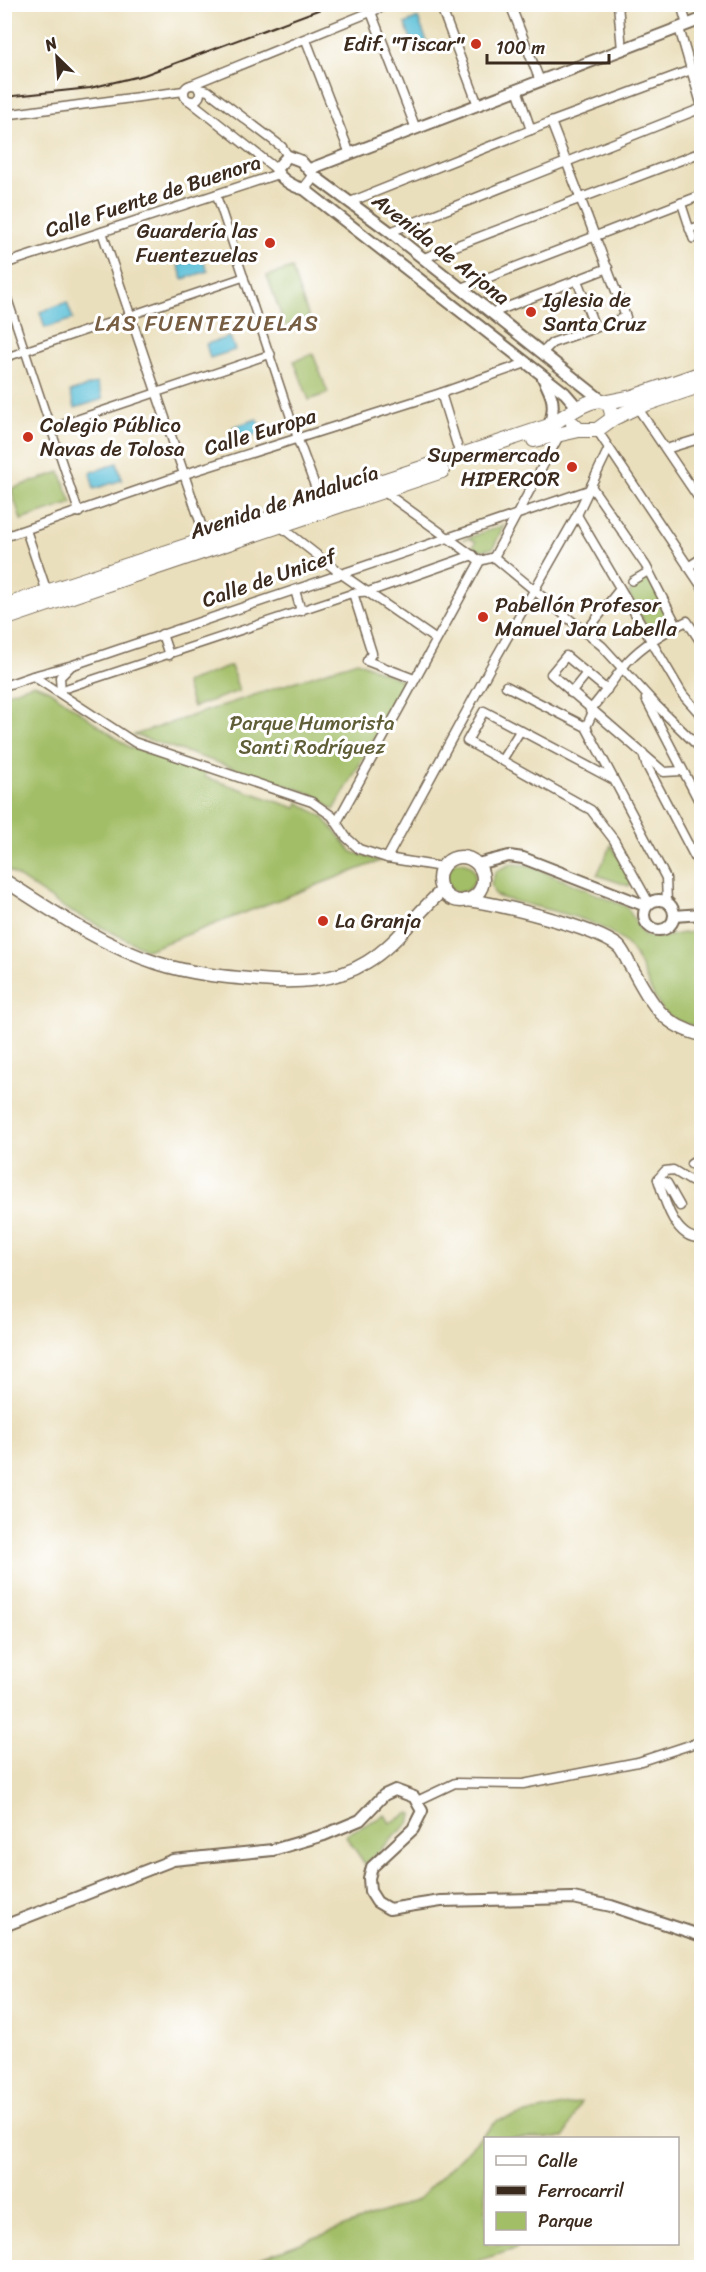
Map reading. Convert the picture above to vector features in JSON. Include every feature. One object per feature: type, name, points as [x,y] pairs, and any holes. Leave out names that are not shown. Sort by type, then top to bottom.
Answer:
[{"type":"main road","points":[[603,401],[632,397],[702,373]]},
{"type":"main road","points":[[597,430],[612,419],[637,407],[702,385]]},
{"type":"main road","points":[[603,401],[612,410],[612,419]]},
{"type":"main road","name":"Avenida de Andalucía","points":[[4,606],[208,544],[280,526],[383,491],[555,430],[576,410],[603,401]]},
{"type":"main road","points":[[576,410],[574,425],[579,430]]},
{"type":"main road","name":"Avenida de Andalucía","points":[[4,619],[321,502],[460,455],[555,430],[597,430]]},
{"type":"main road","points":[[501,905],[487,893],[477,864],[459,857],[442,867],[440,883],[452,899],[501,905],[594,934],[619,946],[652,1006],[682,1030],[702,1035]]},
{"type":"main road","points":[[4,880],[102,938],[156,963],[204,975],[274,981],[305,981],[345,974],[368,962],[395,940],[425,905],[443,890]]},
{"type":"main road","points":[[465,900],[476,894],[482,884]]},
{"type":"street","points":[[4,115],[184,91],[390,4]]},
{"type":"street","points":[[440,4],[478,105]]},
{"type":"street","points":[[510,4],[540,81]]},
{"type":"street","points":[[618,4],[622,50]]},
{"type":"street","points":[[390,232],[702,108],[698,81],[691,70],[681,4]]},
{"type":"street","points":[[371,12],[416,129]]},
{"type":"street","points":[[304,189],[312,172],[350,154],[702,19]]},
{"type":"street","points":[[306,40],[350,154]]},
{"type":"street","points":[[350,202],[551,122],[691,70]]},
{"type":"street","points":[[190,102],[198,99],[195,87]]},
{"type":"street","points":[[184,91],[184,98],[277,171],[288,156],[282,147],[208,91],[195,87]]},
{"type":"street","points":[[517,89],[531,130]]},
{"type":"street","points":[[542,353],[552,343],[627,317],[551,122]]},
{"type":"street","points":[[424,258],[702,152]]},
{"type":"street","name":"Avenida de Arjona","points":[[288,156],[294,156],[603,401]]},
{"type":"street","name":"Avenida de Arjona","points":[[277,171],[292,185],[304,189],[321,205],[565,393],[576,410]]},
{"type":"street","name":"Calle Fuente de Buenora","points":[[4,264],[216,194],[277,171]]},
{"type":"street","points":[[216,194],[321,502]]},
{"type":"street","points":[[461,288],[702,195]]},
{"type":"street","points":[[681,202],[693,239]]},
{"type":"street","points":[[689,229],[702,225]]},
{"type":"street","points":[[102,232],[208,544]]},
{"type":"street","points":[[492,313],[608,268]]},
{"type":"street","points":[[4,358],[244,277]]},
{"type":"street","points":[[577,280],[595,327]]},
{"type":"street","points":[[4,288],[79,513]]},
{"type":"street","points":[[51,428],[271,354]]},
{"type":"street","name":"Calle Europa","points":[[4,537],[79,513],[185,474],[298,440],[526,363]]},
{"type":"street","points":[[494,557],[517,514],[555,430],[554,400],[542,376]]},
{"type":"street","points":[[441,393],[460,455]]},
{"type":"street","points":[[637,407],[702,503]]},
{"type":"street","points":[[597,430],[608,450],[702,587]]},
{"type":"street","points":[[666,449],[702,438]]},
{"type":"street","points":[[387,858],[577,515],[608,450]]},
{"type":"street","points":[[691,486],[702,483]]},
{"type":"street","points":[[590,488],[649,571],[677,626]]},
{"type":"street","name":"Calle de Unicef","points":[[4,686],[73,665],[590,488]]},
{"type":"street","points":[[383,491],[476,558]]},
{"type":"street","points":[[577,515],[683,695],[702,716]]},
{"type":"street","points":[[280,526],[340,573],[435,639]]},
{"type":"street","points":[[26,530],[47,592]]},
{"type":"street","points":[[64,690],[353,593],[368,592],[476,558],[494,557],[602,646],[702,750]]},
{"type":"street","points":[[337,822],[414,680],[476,558]]},
{"type":"street","points":[[688,567],[702,558]]},
{"type":"street","points":[[632,581],[649,571]]},
{"type":"street","points":[[585,633],[620,589]]},
{"type":"street","points":[[294,590],[301,611]]},
{"type":"street","points":[[353,593],[372,652],[366,661],[414,680]]},
{"type":"street","points":[[586,728],[592,711],[627,663],[651,642],[687,621],[702,644]]},
{"type":"street","points":[[162,634],[169,655]]},
{"type":"street","points":[[607,690],[566,656],[550,674],[664,772],[682,771]]},
{"type":"street","points":[[64,690],[60,677],[64,670],[73,665]]},
{"type":"street","points":[[571,693],[587,674]]},
{"type":"street","points":[[33,676],[64,690],[134,742],[312,802],[337,822],[351,844],[387,858],[442,867]]},
{"type":"street","points":[[506,686],[586,728],[666,879],[667,902],[674,916]]},
{"type":"street","points":[[641,688],[702,807]]},
{"type":"street","points":[[612,779],[484,711],[467,741],[591,810],[614,840],[647,905],[645,922],[652,929],[667,928],[674,916]]},
{"type":"street","points":[[502,760],[520,731]]},
{"type":"street","points":[[643,753],[645,764],[700,865]]},
{"type":"street","points":[[477,864],[509,856],[524,858],[647,905],[657,900],[667,902]]},
{"type":"street","points":[[674,916],[702,915]]},
{"type":"street","points":[[691,1164],[702,1157]]},
{"type":"street","points":[[658,1179],[665,1171],[673,1170],[691,1181],[702,1176]]},
{"type":"street","points":[[658,1179],[667,1183],[680,1206]]},
{"type":"street","points":[[658,1179],[664,1200],[683,1232],[694,1239],[702,1238]]},
{"type":"street","points":[[417,1801],[455,1783],[523,1784],[638,1762],[702,1741]]},
{"type":"street","points":[[4,1926],[173,1860],[273,1850],[324,1835],[360,1820],[389,1791],[407,1793],[417,1801],[422,1811],[418,1821],[407,1835],[372,1867],[369,1878],[370,1891],[377,1902],[389,1909],[441,1902],[573,1898],[611,1906],[702,1936]]},
{"type":"green space","points":[[292,268],[309,318],[285,326],[267,276]]},
{"type":"green space","points":[[313,354],[328,393],[309,400],[294,361]]},
{"type":"green space","points":[[60,472],[72,503],[21,520],[11,489]]},
{"type":"green space","points":[[504,525],[493,548],[482,550],[472,548],[476,542],[469,538],[462,540]]},
{"type":"green space","points":[[648,575],[674,624],[655,636],[651,635],[629,594],[634,583]]},
{"type":"green space","name":"Parque Humorista Santi Rodríguez","points":[[357,661],[406,682],[334,810],[312,794],[134,735]]},
{"type":"green space","points":[[231,666],[239,691],[193,707],[185,683]]},
{"type":"green space","points":[[34,684],[49,690],[129,747],[206,772],[205,777],[296,808],[298,802],[323,817],[352,852],[380,861],[147,950],[66,909],[5,868],[4,694]]},
{"type":"green space","points":[[611,845],[632,880],[629,886],[597,875]]},
{"type":"green space","points":[[460,862],[471,866],[475,877],[471,888],[460,892],[449,888],[445,877],[449,866]]},
{"type":"green space","points":[[511,864],[528,865],[627,907],[643,935],[664,937],[697,932],[697,1026],[680,1022],[667,1014],[658,1004],[634,954],[615,935],[591,922],[495,895],[491,884],[496,871]]},
{"type":"green space","points":[[410,1813],[413,1814],[409,1823],[365,1864],[345,1835],[385,1815],[390,1823]]},
{"type":"green space","points":[[581,2102],[564,2137],[484,2137],[484,2245],[518,2245],[516,2249],[457,2267],[236,2267],[417,2200],[498,2120]]},
{"type":"water","points":[[418,18],[428,44],[415,49],[405,24]]},
{"type":"water","points":[[202,258],[208,271],[183,279],[178,265]]},
{"type":"water","points":[[67,302],[73,319],[45,328],[40,312]]},
{"type":"water","points":[[230,337],[235,350],[210,358],[206,344]]},
{"type":"water","points":[[97,383],[103,399],[75,408],[70,392]]},
{"type":"water","points":[[257,419],[263,432],[238,441],[233,427]]},
{"type":"water","points":[[117,463],[122,480],[94,489],[90,473]]},
{"type":"railway","points":[[4,97],[90,88],[144,75],[334,4]]},
{"type":"place","name":"Edif. \"Tiscar\"","points":[[476,44]]},
{"type":"place","name":"Guardería las Fuentezuelas","points":[[270,243]]},
{"type":"place","name":"Iglesia de Santa Cruz","points":[[531,312]]},
{"type":"place","name":"Colegio Público Navas de Tolosa","points":[[28,437]]},
{"type":"place","name":"Supermercado HIPERCOR","points":[[572,467]]},
{"type":"place","name":"Pabellón Profesor Manuel Jara Labella","points":[[483,617]]},
{"type":"place","name":"La Granja","points":[[323,921]]},
{"type":"district","name":"LAS FUENTEZUELAS","points":[[207,323]]}]
